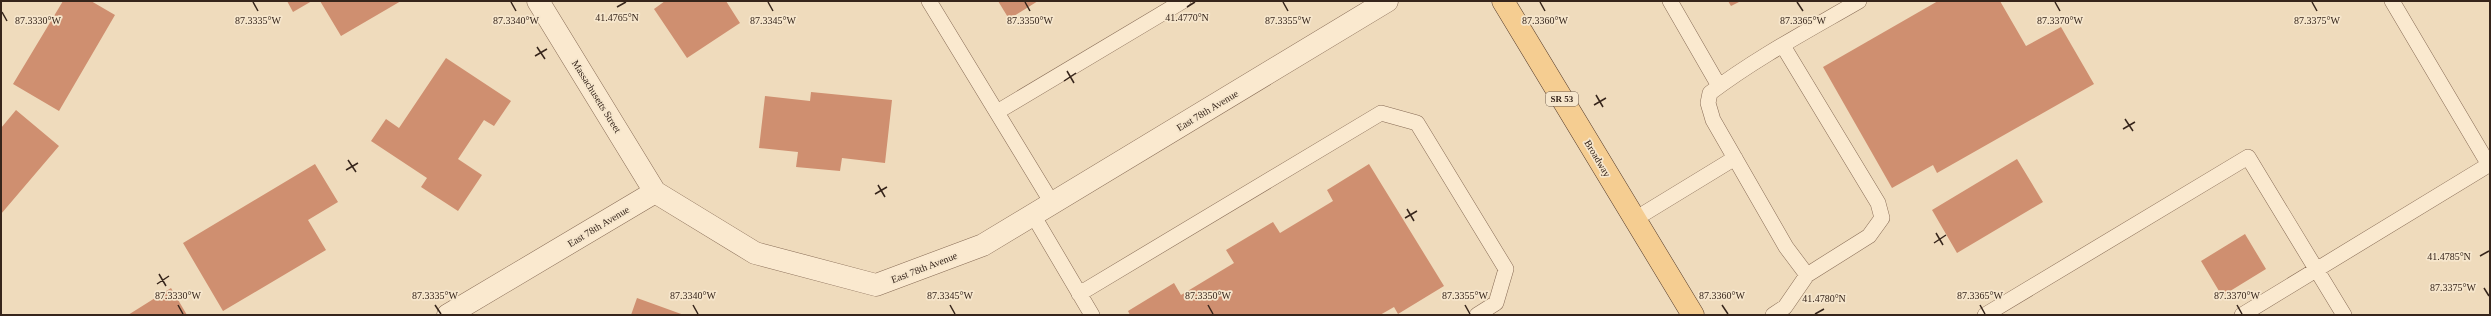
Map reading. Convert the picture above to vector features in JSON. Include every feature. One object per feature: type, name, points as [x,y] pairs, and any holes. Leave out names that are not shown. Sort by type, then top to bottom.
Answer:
[{"type":"main road","name":"Broadway","points":[[1503,1],[1693,315]]},
{"type":"street","name":"Massachusetts Street","points":[[538,1],[655,192]]},
{"type":"street","name":"East 78th Avenue","points":[[448,315],[655,192],[755,253],[876,285],[983,245],[1387,1]]},
{"type":"lane","points":[[929,1],[1052,203]]},
{"type":"lane","points":[[996,112],[1183,1]]},
{"type":"lane","points":[[1670,1],[1719,86]]},
{"type":"lane","points":[[1807,275],[1786,247],[1713,120],[1708,103],[1710,92],[1783,46],[1860,1]]},
{"type":"lane","points":[[2242,315],[2489,164],[2392,1]]},
{"type":"lane","points":[[1773,315],[1785,307],[1807,275],[1869,236],[1882,218],[1878,203],[1783,46]]},
{"type":"lane","points":[[1079,294],[1381,113],[1417,123],[1506,269],[1496,303],[1477,315]]},
{"type":"lane","points":[[1985,315],[2248,157],[2344,315]]},
{"type":"lane","points":[[1635,220],[1735,158]]},
{"type":"lane","points":[[1033,215],[1092,315]]},
{"type":"building","points":[[63,1],[91,1],[115,15],[59,111],[13,84]]},
{"type":"building","points":[[287,1],[312,1],[293,12]]},
{"type":"building","points":[[320,1],[401,1],[341,36]]},
{"type":"building","points":[[665,1],[726,1],[740,23],[687,58],[654,9]]},
{"type":"building","points":[[998,1],[1038,1],[1009,19]]},
{"type":"building","points":[[1728,1],[1741,1],[1731,6]]},
{"type":"building","points":[[1938,1],[2000,1],[2026,46],[2061,27],[2094,84],[1937,173],[1933,165],[1892,188],[1823,67]]},
{"type":"building","points":[[446,58],[511,101],[494,126],[484,120],[458,159],[482,175],[458,211],[421,187],[427,178],[371,141],[386,119],[399,128]]},
{"type":"building","points":[[811,92],[892,100],[885,163],[842,158],[840,171],[796,167],[798,152],[759,148],[765,96],[810,101]]},
{"type":"building","points":[[16,110],[59,146],[1,214],[1,128]]},
{"type":"building","points":[[2017,159],[2043,202],[1957,253],[1932,210]]},
{"type":"building","points":[[315,164],[338,202],[308,220],[326,250],[223,311],[183,243]]},
{"type":"building","points":[[1369,164],[1444,286],[1398,314],[1394,307],[1380,315],[1130,315],[1128,311],[1174,283],[1181,295],[1234,263],[1226,250],[1273,222],[1280,233],[1333,201],[1327,190]]},
{"type":"building","points":[[2245,234],[2266,269],[2222,296],[2201,261]]},
{"type":"building","points":[[171,288],[187,315],[128,315]]},
{"type":"building","points":[[637,298],[684,315],[631,315]]}]
